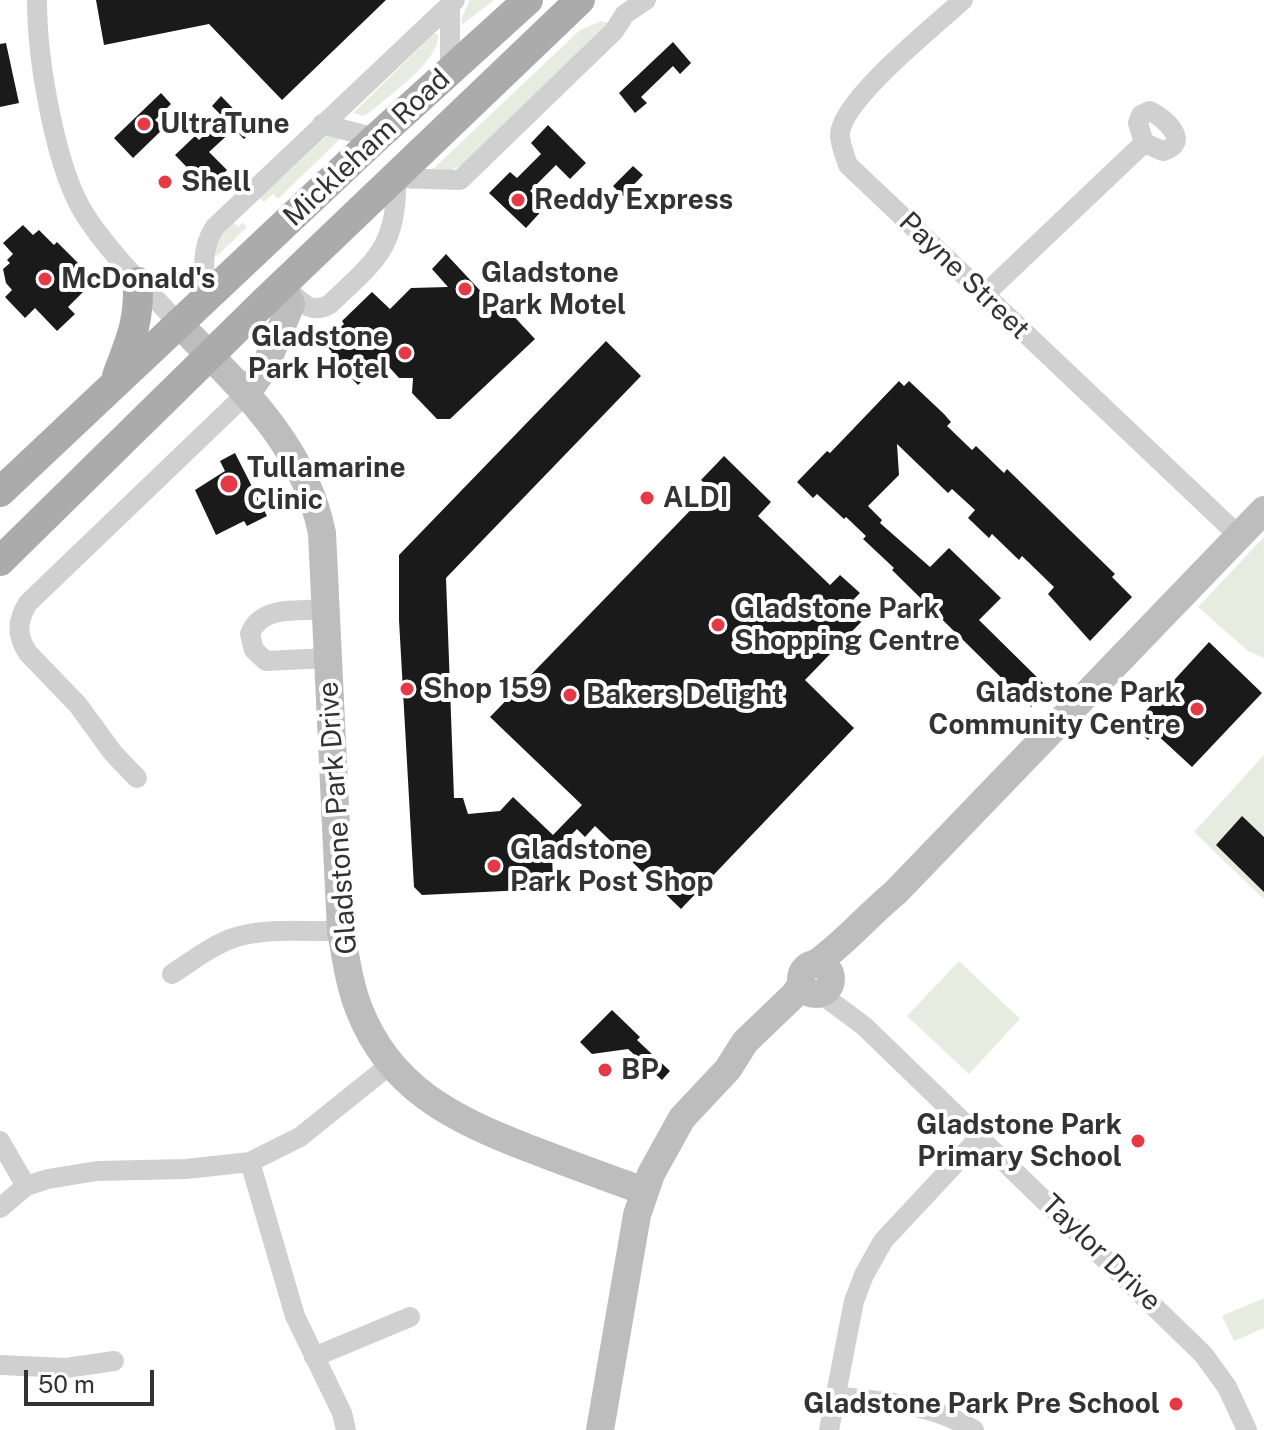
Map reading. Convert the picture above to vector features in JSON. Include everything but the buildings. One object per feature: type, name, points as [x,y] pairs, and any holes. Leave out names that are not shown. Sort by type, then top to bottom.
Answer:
[{"type":"main road","name":"Mickleham Road","points":[[0,492],[376,138],[528,0]]},
{"type":"main road","name":"Mickleham Road","points":[[0,561],[580,0]]},
{"type":"main road","points":[[113,386],[136,328],[138,282]]},
{"type":"street","points":[[37,0],[39,46],[60,158],[68,182],[86,217],[138,282],[179,324]]},
{"type":"street","name":"Mickleham Road","points":[[282,285],[313,309],[330,304],[383,250],[394,212],[396,178],[460,180],[614,31],[625,14],[646,0]]},
{"type":"street","name":"Payne Street","points":[[963,0],[858,98],[844,118],[839,136],[848,165],[1238,535]]},
{"type":"street","points":[[450,71],[453,2]]},
{"type":"street","name":"Mickleham Road","points":[[207,298],[203,266],[210,234],[453,2]]},
{"type":"street","points":[[322,124],[376,138]]},
{"type":"street","points":[[984,295],[1144,143]]},
{"type":"street","points":[[137,778],[113,753],[78,705],[28,653],[22,644],[18,624],[28,603],[247,393],[265,367],[291,304],[282,285]]},
{"type":"street","name":"Gladstone Park Drive","points":[[179,324],[269,419],[290,451],[314,502],[322,533],[341,931],[352,990],[360,1011],[391,1064],[423,1096],[470,1125],[644,1191]]},
{"type":"street","points":[[600,1430],[644,1191],[660,1152],[682,1118],[728,1069],[756,1050],[877,922],[895,893],[1264,510]]},
{"type":"street","points":[[326,610],[270,614],[257,621],[250,634],[254,650],[266,661],[328,658]]},
{"type":"street","points":[[172,974],[236,937],[270,931],[341,931]]},
{"type":"street","name":"Taylor Drive","points":[[819,982],[1203,1354],[1227,1387],[1247,1430]]},
{"type":"street","points":[[0,1208],[26,1186],[48,1179],[97,1171],[186,1169],[250,1162],[300,1137],[391,1064]]},
{"type":"street","points":[[829,1430],[854,1301],[864,1275],[883,1241],[980,1137]]},
{"type":"street","points":[[0,1141],[26,1186]]},
{"type":"street","points":[[250,1162],[295,1316],[342,1413],[346,1430]]},
{"type":"street","points":[[314,1357],[410,1317]]},
{"type":"street","points":[[0,1365],[66,1368],[114,1361]]},
{"type":"street","points":[[835,1396],[919,1406],[974,1430]]},
{"type":"shaded area","points":[[470,0],[494,0],[462,25],[461,19]]},
{"type":"shaded area","points":[[601,21],[608,23],[460,166],[449,171],[432,170],[580,30]]},
{"type":"shaded area","points":[[434,34],[438,34],[437,44],[412,77],[369,113],[363,116],[353,113]]},
{"type":"shaded area","points":[[329,134],[343,136],[278,199],[273,194],[264,202],[260,198]]},
{"type":"shaded area","points":[[234,223],[238,227],[242,223],[247,227],[218,255],[212,256],[222,234]]},
{"type":"shaded area","points":[[1264,537],[1264,658],[1248,651],[1198,607]]},
{"type":"shaded area","points":[[1264,755],[1264,899],[1194,832]]},
{"type":"shaded area","points":[[959,961],[1020,1019],[969,1074],[907,1016]]},
{"type":"shaded area","points":[[1264,1298],[1264,1328],[1234,1341],[1222,1316]]},
{"type":"place","name":"UltraTune","points":[[144,124]]},
{"type":"place","name":"Shell","points":[[165,182]]},
{"type":"place","name":"Reddy Express","points":[[518,200]]},
{"type":"place","name":"McDonald's","points":[[45,279]]},
{"type":"place","name":"Gladstone Park Motel","points":[[465,289]]},
{"type":"place","name":"Gladstone Park Hotel","points":[[405,353]]},
{"type":"place","name":"Tullamarine Clinic","points":[[229,484]]},
{"type":"place","name":"ALDI","points":[[647,498]]},
{"type":"place","name":"Gladstone Park Shopping Centre","points":[[718,625]]},
{"type":"place","name":"Shop 159","points":[[407,689]]},
{"type":"place","name":"Bakers Delight","points":[[570,695]]},
{"type":"place","name":"Gladstone Park Community Centre","points":[[1197,709]]},
{"type":"place","name":"Gladstone Park Post Shop","points":[[494,866]]},
{"type":"place","name":"BP","points":[[605,1070]]},
{"type":"place","name":"Gladstone Park Primary School","points":[[1138,1141]]},
{"type":"place","name":"Gladstone Park Pre School","points":[[1176,1404]]}]
